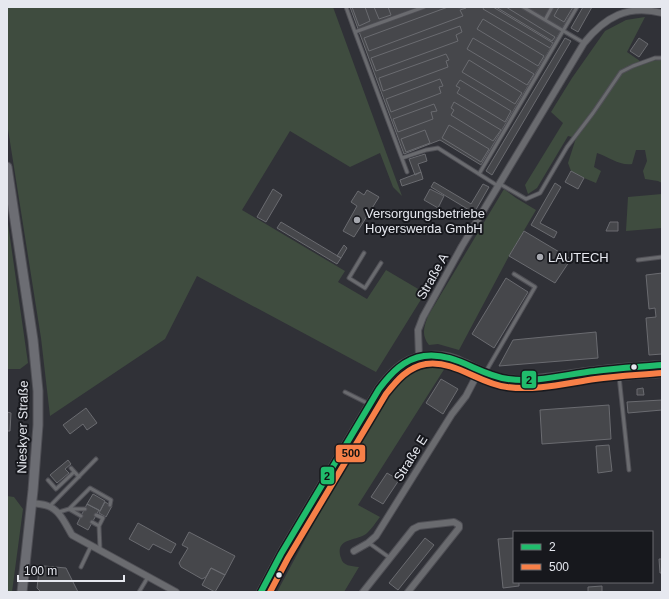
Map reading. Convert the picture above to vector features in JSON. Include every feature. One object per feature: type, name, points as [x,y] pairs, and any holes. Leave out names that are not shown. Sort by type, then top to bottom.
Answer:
[{"type":"main road","name":"Nieskyer Straße","points":[[7,167],[33,340],[38,391],[32,503],[22,592]]},
{"type":"street","name":"Straße A","points":[[419,357],[418,330],[422,318],[462,246],[584,43],[605,22],[628,11],[639,9],[662,13]]},
{"type":"street","points":[[261,592],[281,554],[379,389],[390,375],[403,365],[419,357],[435,355],[453,358],[482,372],[499,378],[516,380],[558,377],[587,372],[662,364]]},
{"type":"street","name":"Straße E","points":[[354,551],[376,536],[452,414],[482,372]]},
{"type":"street","points":[[558,377],[588,378],[662,373]]},
{"type":"street","points":[[32,503],[50,506],[58,512],[72,535],[176,592]]},
{"type":"street","points":[[363,592],[413,529],[418,526],[454,522],[459,525],[459,528],[451,541],[408,592]]},
{"type":"lane","points":[[346,7],[407,172]]},
{"type":"lane","points":[[355,32],[424,7]]},
{"type":"lane","points":[[545,20],[552,7]]},
{"type":"lane","points":[[479,174],[577,7]]},
{"type":"lane","points":[[525,8],[584,43]]},
{"type":"lane","points":[[402,158],[426,150],[438,148],[479,174],[526,198],[540,193],[567,147],[594,113],[621,72],[655,58],[662,58]]},
{"type":"lane","points":[[364,253],[349,278],[365,288],[380,263]]},
{"type":"lane","points":[[638,260],[662,257]]},
{"type":"lane","points":[[482,372],[536,287],[514,274]]},
{"type":"lane","points":[[619,376],[629,470]]},
{"type":"lane","points":[[346,392],[370,404]]},
{"type":"lane","points":[[50,506],[96,459]]},
{"type":"lane","points":[[70,468],[79,477]]},
{"type":"lane","points":[[48,480],[56,489],[74,472]]},
{"type":"lane","points":[[69,510],[90,488],[111,500],[110,505]]},
{"type":"lane","points":[[58,512],[85,509]]},
{"type":"lane","points":[[69,510],[81,516]]},
{"type":"lane","points":[[96,515],[103,517],[99,526],[100,551]]},
{"type":"lane","points":[[92,522],[99,526]]},
{"type":"lane","points":[[368,542],[390,558]]},
{"type":"lane","points":[[81,567],[91,546]]},
{"type":"lane","points":[[139,592],[148,577]]},
{"type":"green space","points":[[7,7],[333,7],[402,196],[393,187],[380,153],[350,167],[290,131],[242,210],[345,271],[338,282],[367,299],[386,270],[425,293],[376,372],[197,276],[165,339],[50,416],[41,338],[7,123]]},
{"type":"green space","points":[[645,17],[627,52],[640,61],[662,60],[662,183],[645,179],[643,171],[647,161],[645,150],[636,150],[632,164],[623,164],[597,153],[594,167],[601,171],[596,183],[584,178],[571,171],[568,163],[576,138],[568,136],[537,188],[528,194],[525,185],[563,123],[551,112],[572,78],[605,31],[626,20]]},
{"type":"green space","points":[[504,189],[536,210],[509,256],[459,350],[438,344],[429,345],[424,334],[424,327],[428,316]]},
{"type":"green space","points":[[662,194],[662,228],[626,231],[628,197]]},
{"type":"green space","points":[[7,217],[28,363],[20,369],[7,369]]},
{"type":"green space","points":[[437,367],[445,368],[358,505],[380,517],[366,534],[343,543],[341,547],[340,552],[342,561],[348,565],[359,567],[344,592],[277,592],[316,519],[391,391],[401,380],[411,373],[422,369]]},
{"type":"green space","points":[[7,496],[14,497],[23,509],[12,592],[7,592]]},
{"type":"building","points":[[350,7],[575,7],[481,165],[440,140],[404,154]]},
{"type":"building","points":[[352,7],[365,7],[370,21],[359,26]]},
{"type":"building","points":[[374,7],[388,7],[391,15],[379,19]]},
{"type":"building","points":[[448,7],[466,8],[460,10],[463,16],[369,51],[364,38]]},
{"type":"building","points":[[484,7],[493,7],[553,43],[550,48],[483,9]]},
{"type":"building","points":[[496,7],[506,7],[555,37],[552,41]]},
{"type":"building","points":[[559,7],[573,7],[564,22],[554,16]]},
{"type":"building","points":[[583,7],[592,7],[578,32],[571,28]]},
{"type":"building","points":[[483,19],[544,56],[538,66],[477,29]]},
{"type":"building","points":[[460,26],[462,32],[456,35],[458,41],[376,71],[371,58]]},
{"type":"building","points":[[473,38],[534,74],[527,85],[467,49]]},
{"type":"building","points":[[565,38],[571,41],[492,175],[486,171]]},
{"type":"building","points":[[639,38],[648,44],[639,57],[630,51]]},
{"type":"building","points":[[446,54],[449,60],[446,61],[448,67],[383,91],[379,78]]},
{"type":"building","points":[[469,60],[522,93],[515,104],[462,72]]},
{"type":"building","points":[[440,79],[443,86],[439,87],[441,93],[391,112],[386,99]]},
{"type":"building","points":[[460,80],[511,111],[505,122],[457,93],[460,88],[456,86]]},
{"type":"building","points":[[454,102],[501,130],[493,141],[451,115],[454,110],[451,108]]},
{"type":"building","points":[[434,104],[437,111],[431,112],[433,119],[398,132],[393,119]]},
{"type":"building","points":[[449,125],[489,149],[481,162],[442,138]]},
{"type":"building","points":[[425,130],[430,143],[406,152],[401,139]]},
{"type":"building","points":[[425,154],[427,161],[418,164],[421,172],[415,175],[409,159]]},
{"type":"building","points":[[571,171],[584,178],[578,189],[565,182]]},
{"type":"building","points":[[421,172],[423,179],[402,186],[400,180]]},
{"type":"building","points":[[434,182],[471,204],[483,184],[489,187],[474,213],[431,187]]},
{"type":"building","points":[[555,183],[561,187],[540,223],[557,232],[554,238],[531,225]]},
{"type":"building","points":[[273,189],[282,195],[266,222],[257,217]]},
{"type":"building","points":[[430,189],[444,196],[438,208],[424,200]]},
{"type":"building","name":"Versorgungsbetriebe Hoyerswerda GmbH","points":[[367,190],[379,197],[354,237],[343,231],[357,206],[351,202],[358,191],[364,195]]},
{"type":"building","points":[[281,222],[341,258],[337,264],[277,228]]},
{"type":"building","points":[[610,222],[618,222],[618,231],[606,231]]},
{"type":"building","name":"LAUTECH","points":[[524,231],[571,259],[555,283],[509,256]]},
{"type":"building","points":[[344,245],[347,248],[341,258],[337,256]]},
{"type":"building","points":[[662,273],[662,354],[649,355],[646,318],[656,317],[655,308],[649,309],[646,275]]},
{"type":"building","points":[[506,278],[528,292],[494,348],[472,334]]},
{"type":"building","points":[[596,332],[598,358],[499,366],[513,340]]},
{"type":"building","points":[[441,379],[458,389],[443,414],[426,403]]},
{"type":"building","points":[[643,388],[644,395],[637,395],[637,389]]},
{"type":"building","points":[[662,400],[662,410],[628,413],[627,402]]},
{"type":"building","points":[[609,405],[611,439],[542,444],[540,410]]},
{"type":"building","points":[[86,408],[97,423],[87,430],[83,424],[70,434],[63,425]]},
{"type":"building","points":[[7,412],[11,413],[10,431],[7,431]]},
{"type":"building","points":[[609,445],[612,471],[598,473],[596,446]]},
{"type":"building","points":[[68,460],[71,464],[65,469],[69,473],[57,483],[50,475]]},
{"type":"building","points":[[387,473],[399,480],[383,504],[371,497]]},
{"type":"building","points":[[93,494],[105,501],[100,511],[87,504]]},
{"type":"building","points":[[105,502],[112,506],[106,517],[99,513]]},
{"type":"building","points":[[87,504],[99,510],[88,530],[77,524]]},
{"type":"building","points":[[138,523],[176,544],[171,553],[153,544],[149,550],[129,539]]},
{"type":"building","points":[[189,532],[235,556],[225,575],[211,568],[206,577],[202,579],[181,567],[179,563],[188,548],[182,545]]},
{"type":"building","points":[[425,538],[434,545],[398,590],[389,583]]},
{"type":"building","points":[[513,538],[513,583],[519,583],[519,586],[503,588],[498,539]]},
{"type":"building","points":[[659,559],[662,559],[662,573],[660,573]]},
{"type":"building","points":[[44,566],[66,568],[78,592],[41,592],[37,588],[39,570]]},
{"type":"building","points":[[211,568],[225,575],[215,592],[202,585]]},
{"type":"building","points":[[602,586],[602,592],[588,592],[588,587]]},
{"type":"transit line","name":"2","points":[[261,592],[281,554],[379,389],[393,372],[410,360],[424,356],[446,357],[457,360],[497,377],[519,380],[541,379],[584,372],[662,365]]},
{"type":"transit line","name":"500","points":[[270,592],[288,558],[386,394],[408,371],[426,364],[447,365],[487,382],[518,388],[551,386],[603,378],[662,373]]},
{"type":"place","name":"Versorgungsbetriebe Hoyerswerda GmbH","points":[[357,220]]},
{"type":"place","name":"LAUTECH","points":[[540,257]]}]
